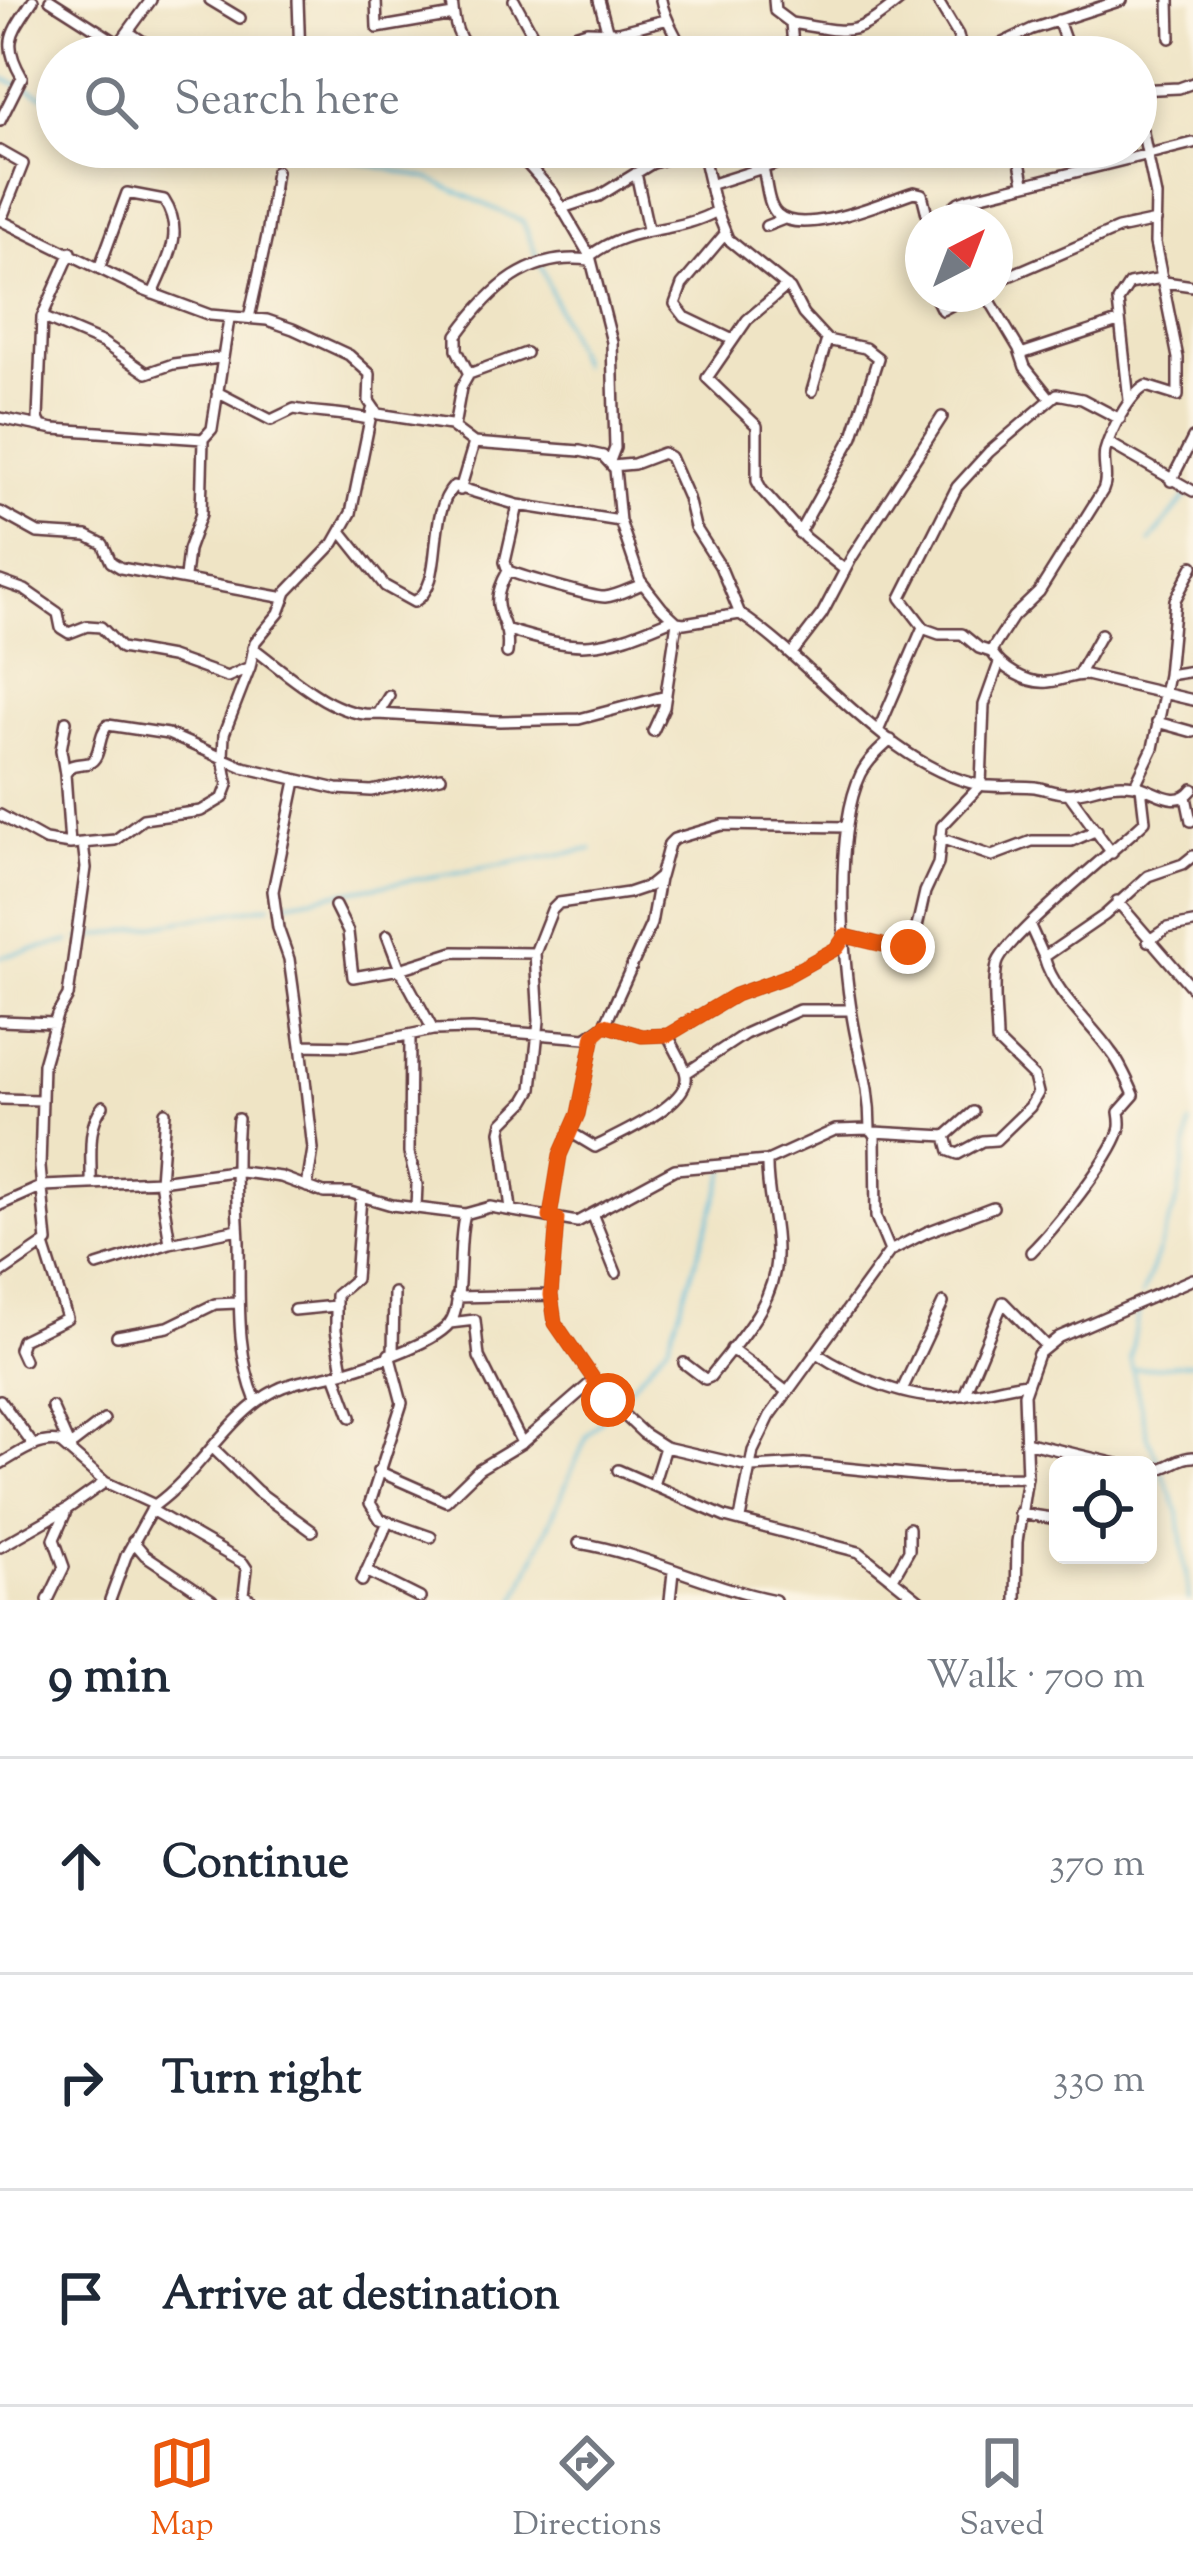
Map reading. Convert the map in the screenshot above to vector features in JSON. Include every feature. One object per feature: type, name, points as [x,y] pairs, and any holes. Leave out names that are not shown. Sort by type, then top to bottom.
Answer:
[{"type":"street","points":[[0,121],[22,77],[7,50],[9,41],[33,0]]},
{"type":"street","points":[[50,0],[106,36]]},
{"type":"street","points":[[127,36],[151,0]]},
{"type":"street","points":[[210,0],[240,18]]},
{"type":"street","points":[[298,0],[299,36]]},
{"type":"street","points":[[376,0],[376,28],[453,15]]},
{"type":"street","points":[[452,0],[459,36]]},
{"type":"street","points":[[514,0],[536,36]]},
{"type":"street","points":[[599,0],[607,36]]},
{"type":"street","points":[[661,0],[665,20],[679,36]]},
{"type":"street","points":[[774,0],[775,11],[790,23],[850,32],[864,29],[900,0]]},
{"type":"street","points":[[937,0],[954,36]]},
{"type":"street","points":[[1023,36],[1122,0]]},
{"type":"street","points":[[1169,0],[1170,38]]},
{"type":"street","points":[[569,36],[665,20]]},
{"type":"street","points":[[1058,20],[1064,36]]},
{"type":"street","points":[[790,23],[792,36]]},
{"type":"street","points":[[130,33],[134,36]]},
{"type":"street","points":[[1157,89],[1193,83]]},
{"type":"street","points":[[1157,152],[1193,143]]},
{"type":"street","points":[[0,151],[22,164],[0,220],[153,294],[229,319],[249,318],[293,329],[366,367],[372,382],[355,499],[326,554],[284,598],[279,613],[253,648],[224,734],[229,785],[223,799],[211,808],[151,817],[115,840],[77,843],[45,840],[0,814]]},
{"type":"street","points":[[529,168],[562,208],[599,281],[612,342],[615,448],[611,464],[620,521],[643,584],[675,621],[666,696],[653,731]]},
{"type":"street","points":[[562,208],[599,196],[648,168]]},
{"type":"street","points":[[705,168],[725,234],[787,286],[803,314],[827,340],[871,350],[878,358],[853,436],[799,533]]},
{"type":"street","points":[[709,185],[767,168]]},
{"type":"street","points":[[1021,168],[1024,182]]},
{"type":"street","points":[[955,204],[1086,168]]},
{"type":"street","points":[[991,652],[1013,617],[1039,592],[1103,490],[1109,443],[1129,400],[1146,386],[1183,398],[1151,168]]},
{"type":"street","points":[[763,170],[774,211],[784,219]]},
{"type":"street","points":[[249,318],[276,171]]},
{"type":"street","points":[[636,173],[648,230]]},
{"type":"street","points":[[766,226],[784,219],[832,220],[914,191],[922,194],[926,204]]},
{"type":"street","points":[[100,266],[127,193],[164,200],[176,218],[175,231],[153,294]]},
{"type":"street","points":[[469,374],[457,350],[458,335],[500,288],[539,262],[590,258],[622,236],[677,227],[717,211]]},
{"type":"street","points":[[1013,274],[1118,229],[1156,221]]},
{"type":"street","points":[[725,234],[682,285],[675,304],[685,317],[731,339]]},
{"type":"street","points":[[41,427],[42,317],[71,252]]},
{"type":"street","points":[[1129,400],[1118,322],[1123,290],[1129,284],[1164,280],[1193,286]]},
{"type":"street","points":[[787,286],[747,320],[707,377],[757,426],[758,481],[799,533],[844,570]]},
{"type":"street","points":[[996,312],[1025,368],[1051,398]]},
{"type":"street","points":[[42,317],[103,343],[147,373],[220,358]]},
{"type":"street","points":[[185,577],[188,550],[201,514],[203,439],[212,429],[229,319]]},
{"type":"street","points":[[1021,354],[1118,322]]},
{"type":"street","points":[[812,391],[827,340]]},
{"type":"street","points":[[454,427],[461,388],[469,374],[526,353]]},
{"type":"street","points":[[1179,372],[1193,374]]},
{"type":"street","points":[[218,392],[271,420],[294,409],[309,414],[330,410],[370,415],[454,427],[474,443],[580,451],[611,464],[634,464],[664,452],[740,614],[793,652],[891,740],[940,771],[981,785],[1070,794],[1099,784],[1138,786],[1174,800],[1190,793],[1192,823]]},
{"type":"street","points":[[1120,419],[1082,398],[1061,394],[1051,398],[957,487],[901,598],[923,627],[938,634],[962,634],[1021,678],[1048,682],[1078,675],[1193,700]]},
{"type":"street","points":[[793,652],[822,614],[844,570],[942,417]]},
{"type":"street","points":[[0,418],[41,427],[203,439]]},
{"type":"street","points":[[1171,482],[1193,438]]},
{"type":"street","points":[[460,490],[474,443]]},
{"type":"street","points":[[1109,443],[1189,490]]},
{"type":"street","points":[[341,531],[393,594],[418,602],[431,580],[442,500],[454,486],[518,505],[620,521]]},
{"type":"street","points":[[507,653],[496,606],[508,571],[505,562],[518,505]]},
{"type":"street","points":[[0,512],[38,533],[87,536],[103,544],[111,562],[121,568],[284,598]]},
{"type":"street","points":[[946,1136],[950,1150],[958,1154],[982,1141],[996,1140],[1038,1093],[1034,1077],[1006,1052],[997,1034],[997,962],[1062,894],[1145,821],[1138,786],[1153,748],[1168,675],[1175,600],[1193,566]]},
{"type":"street","points":[[508,571],[565,584],[588,596],[606,597],[643,584]]},
{"type":"street","points":[[0,581],[26,590],[58,613],[61,628],[69,633],[100,627],[121,648],[171,657],[227,677],[250,667]]},
{"type":"street","points":[[505,629],[558,646],[616,643],[675,621],[740,614]]},
{"type":"street","points":[[879,729],[923,627]]},
{"type":"street","points":[[1078,675],[1101,634]]},
{"type":"street","points":[[253,648],[334,703],[366,716],[579,719],[666,696]]},
{"type":"street","points":[[845,936],[900,949],[914,940],[925,892],[938,864],[943,826],[981,785],[983,705],[999,663]]},
{"type":"street","points":[[1168,675],[1193,671]]},
{"type":"street","points":[[378,714],[389,696]]},
{"type":"street","points":[[24,1360],[19,1349],[22,1340],[68,1318],[44,1245],[41,1100],[44,1052],[68,996],[86,868],[77,843],[61,750],[66,722]]},
{"type":"street","points":[[1157,722],[1193,732]]},
{"type":"street","points":[[65,775],[71,766],[91,763],[100,732],[108,725],[168,734],[296,781],[371,791],[441,778]]},
{"type":"street","points":[[890,1251],[876,1217],[870,1095],[851,1010],[844,856],[861,773],[891,740]]},
{"type":"street","points":[[296,781],[273,891],[301,1045],[313,1149],[308,1187]]},
{"type":"street","points":[[1070,794],[1112,853]]},
{"type":"street","points":[[848,827],[722,825],[669,844],[651,924],[605,1025],[594,1035],[578,1114],[560,1155],[551,1295],[555,1323],[578,1351],[593,1381],[643,1433],[665,1447],[752,1467],[804,1464],[945,1478],[1027,1477]]},
{"type":"street","points":[[940,838],[992,856],[1032,841],[1072,841],[1096,830]]},
{"type":"street","points":[[1044,957],[1105,915],[1148,876],[1193,856]]},
{"type":"street","points":[[511,1209],[501,1131],[532,1089],[539,991],[535,953],[552,910],[559,903],[641,890],[660,877]]},
{"type":"street","points":[[1118,902],[1193,989]]},
{"type":"street","points":[[335,906],[348,932],[353,976],[400,969],[454,952],[535,953]]},
{"type":"street","points":[[1148,941],[1167,928],[1193,923]]},
{"type":"street","points":[[1030,926],[1050,972],[1114,1054],[1134,1095],[1119,1112],[1121,1129],[1110,1148],[1049,1236],[1031,1252]]},
{"type":"street","points":[[387,935],[433,1030]]},
{"type":"street","points":[[605,1025],[642,1036],[668,1035],[735,995],[785,977],[837,948],[845,936]]},
{"type":"street","points":[[686,1073],[745,1034],[799,1010],[851,1010]]},
{"type":"street","points":[[0,1021],[55,1023]]},
{"type":"street","points":[[301,1045],[352,1046],[433,1030],[594,1035]]},
{"type":"street","points":[[410,1035],[409,1153],[417,1185],[416,1207]]},
{"type":"street","points":[[570,1132],[599,1146],[673,1103],[686,1083],[686,1073],[668,1035]]},
{"type":"street","points":[[1,1096],[41,1100]]},
{"type":"street","points":[[91,1184],[92,1130],[103,1106]]},
{"type":"street","points":[[166,1112],[160,1180],[170,1243]]},
{"type":"street","points":[[0,1205],[43,1186],[233,1171],[416,1207],[465,1214],[490,1207],[577,1222],[675,1169],[767,1161],[835,1130],[860,1126],[946,1136],[973,1112]]},
{"type":"street","points":[[238,1119],[233,1171],[237,1303],[243,1369],[256,1401]]},
{"type":"street","points":[[684,1363],[708,1379],[763,1308],[776,1254],[766,1193],[767,1161]]},
{"type":"street","points":[[351,1418],[339,1373],[335,1306],[340,1290],[355,1279],[362,1197]]},
{"type":"street","points":[[740,1520],[757,1442],[786,1391],[818,1354],[824,1338],[890,1251],[993,1207]]},
{"type":"street","points":[[450,1323],[465,1214]]},
{"type":"street","points":[[592,1216],[616,1273]]},
{"type":"street","points":[[97,1266],[238,1228]]},
{"type":"street","points":[[0,1274],[44,1245]]},
{"type":"street","points":[[1016,1600],[1019,1513],[1027,1477],[1026,1383],[1038,1354],[1046,1346],[1193,1279]]},
{"type":"street","points":[[394,1293],[391,1354],[402,1403],[370,1503],[372,1512],[388,1522],[431,1537]]},
{"type":"street","points":[[456,1297],[551,1295]]},
{"type":"street","points":[[964,1395],[1004,1302],[1046,1346]]},
{"type":"street","points":[[117,1336],[168,1327],[215,1304],[237,1303]]},
{"type":"street","points":[[902,1390],[943,1303]]},
{"type":"street","points":[[294,1310],[335,1306]]},
{"type":"street","points":[[110,1600],[133,1541],[153,1508],[256,1401],[296,1382],[391,1354],[450,1323],[475,1320],[479,1357],[522,1443]]},
{"type":"street","points":[[731,1349],[786,1391]]},
{"type":"street","points":[[818,1354],[843,1370],[937,1398],[1026,1383]]},
{"type":"street","points":[[378,1471],[446,1501],[479,1469],[522,1443],[593,1381]]},
{"type":"street","points":[[0,1400],[34,1445]]},
{"type":"street","points":[[52,1407],[71,1448],[105,1482],[243,1563],[247,1569],[244,1594],[251,1600]]},
{"type":"street","points":[[71,1448],[104,1420]]},
{"type":"street","points":[[0,1464],[49,1441],[71,1448]]},
{"type":"street","points":[[1025,1442],[1083,1456]]},
{"type":"street","points":[[653,1485],[665,1447]]},
{"type":"street","points":[[214,1449],[257,1491],[312,1532]]},
{"type":"street","points":[[1157,1470],[1193,1457]]},
{"type":"street","points":[[618,1470],[725,1517],[859,1552],[919,1600]]},
{"type":"street","points":[[0,1547],[105,1482]]},
{"type":"street","points":[[48,1600],[64,1567],[54,1533],[67,1509]]},
{"type":"street","points":[[1019,1513],[1049,1518]]},
{"type":"street","points":[[388,1522],[364,1576],[420,1598]]},
{"type":"street","points":[[893,1578],[909,1550],[910,1528]]},
{"type":"street","points":[[133,1541],[145,1555],[212,1600]]},
{"type":"street","points":[[579,1544],[622,1551],[673,1572],[775,1600]]},
{"type":"street","points":[[670,1600],[673,1572]]},
{"type":"street","points":[[188,1600],[192,1587]]},
{"type":"waterway","points":[[0,77],[36,92]]},
{"type":"waterway","points":[[384,168],[430,179],[523,222],[581,366]]},
{"type":"waterway","points":[[1150,542],[1190,492]]},
{"type":"waterway","points":[[280,903],[592,849]]},
{"type":"waterway","points":[[79,939],[271,905]]},
{"type":"waterway","points":[[0,957],[70,941]]},
{"type":"waterway","points":[[1142,1295],[1178,1198],[1190,1124]]},
{"type":"waterway","points":[[617,1402],[668,1344],[726,1171]]},
{"type":"waterway","points":[[1140,1305],[1130,1359],[1148,1438],[1159,1464]]},
{"type":"waterway","points":[[1136,1369],[1193,1363]]},
{"type":"waterway","points":[[516,1600],[587,1436],[610,1410]]},
{"type":"waterway","points":[[1162,1472],[1179,1513],[1189,1600]]},
{"type":"route","points":[[608,1400],[555,1323],[551,1295],[557,1219],[550,1217],[560,1155],[578,1114],[594,1035],[605,1025],[642,1036],[680,1031],[719,1003],[785,977],[837,948],[845,936],[908,947]]}]
